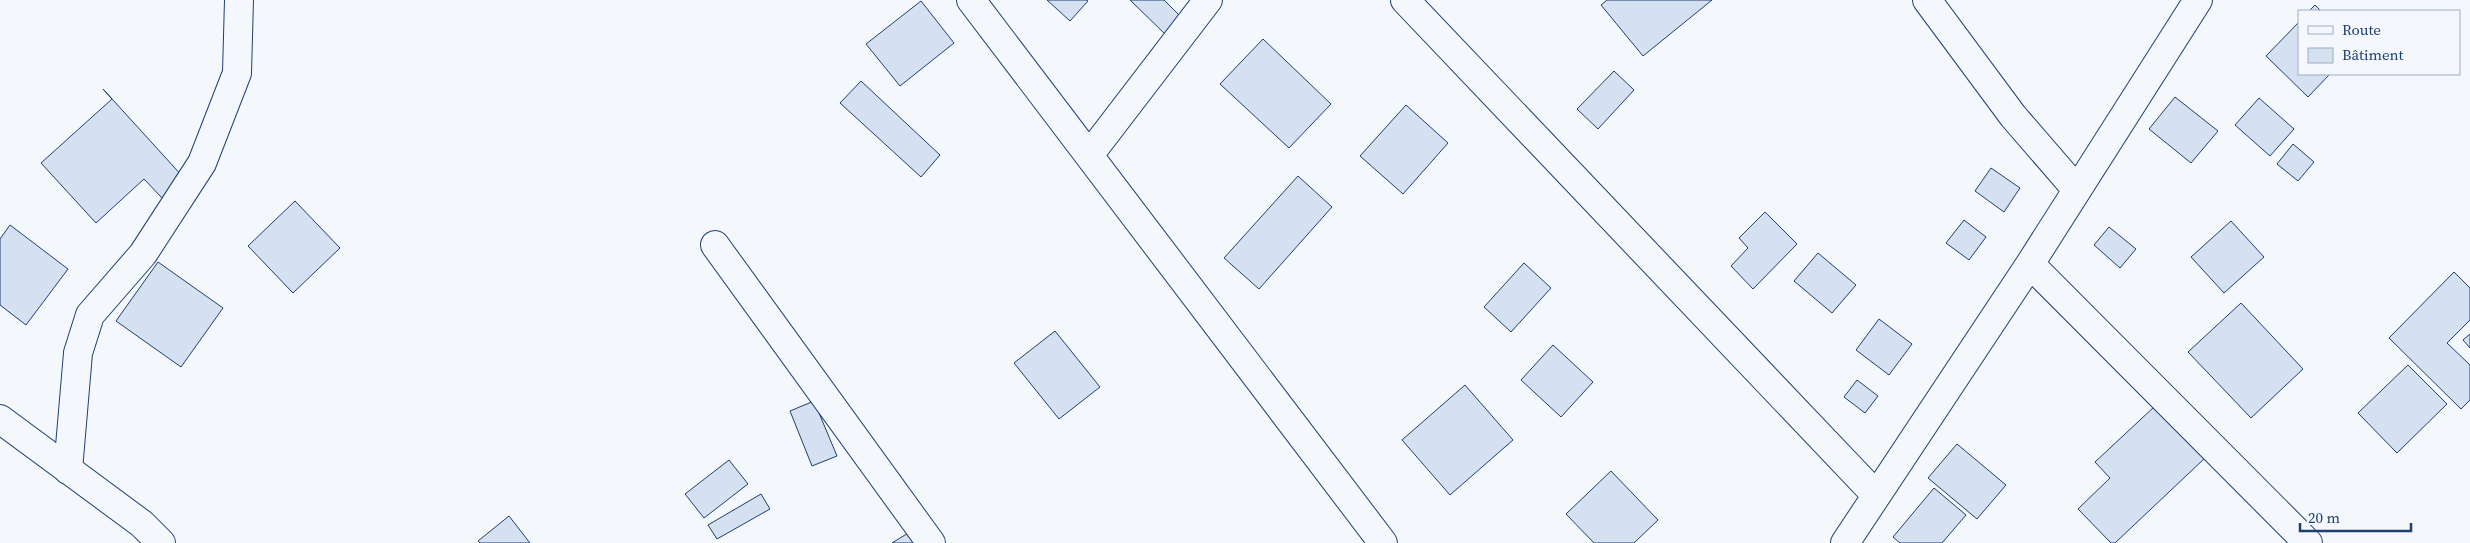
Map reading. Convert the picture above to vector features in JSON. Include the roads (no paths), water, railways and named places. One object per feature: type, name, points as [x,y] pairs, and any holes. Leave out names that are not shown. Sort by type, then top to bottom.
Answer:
[{"type":"street","points":[[68,470],[78,353],[90,315],[143,254],[202,163],[237,73],[239,0]]},
{"type":"street","points":[[971,0],[1090,154],[1382,543]]},
{"type":"street","points":[[1090,154],[1208,0]]},
{"type":"street","points":[[1404,0],[1876,495]]},
{"type":"street","points":[[1927,0],[2013,116],[2077,190]]},
{"type":"street","points":[[1845,543],[2030,264],[2198,0]]},
{"type":"street","points":[[715,245],[932,543]]},
{"type":"street","points":[[2030,264],[2308,543]]},
{"type":"street","points":[[0,420],[142,524],[161,543]]}]
